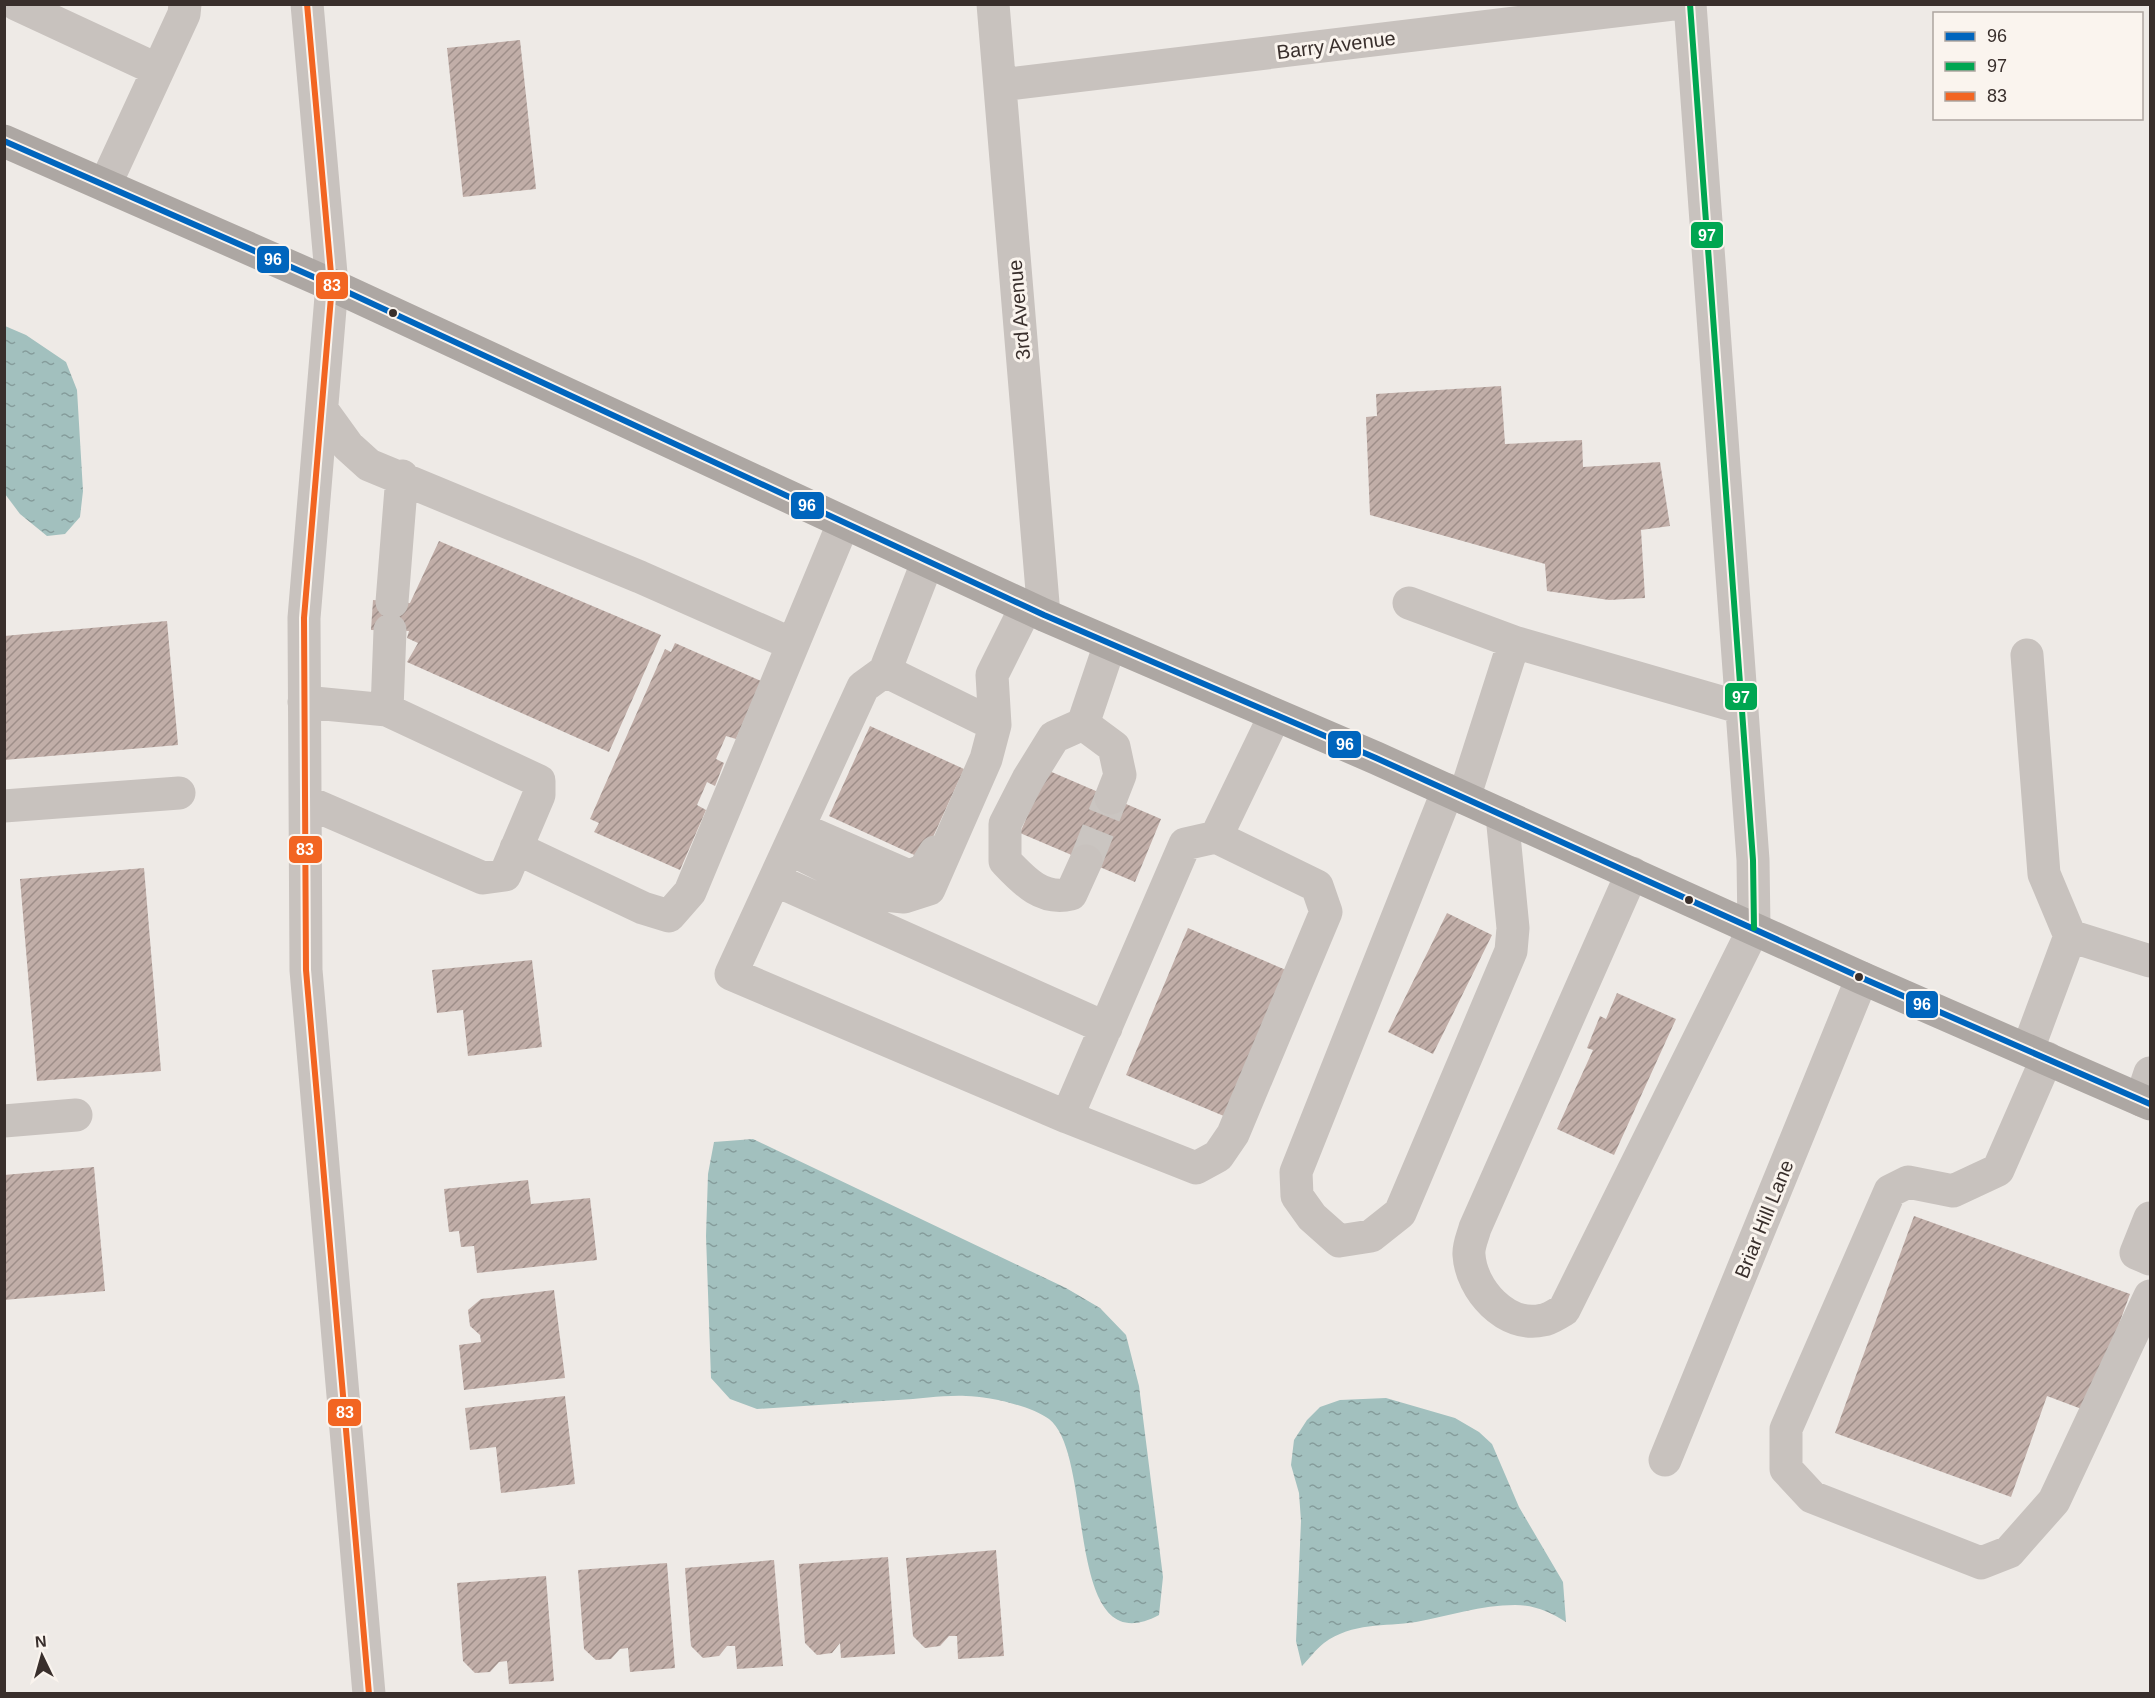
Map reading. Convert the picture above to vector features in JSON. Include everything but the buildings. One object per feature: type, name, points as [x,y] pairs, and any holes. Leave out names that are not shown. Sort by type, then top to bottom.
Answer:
[{"type":"main road","points":[[4,141],[333,285],[843,524],[1035,611],[1502,814],[1862,978],[2037,1053],[2147,1092]]},
{"type":"street","points":[[16,4],[158,70]]},
{"type":"street","points":[[105,185],[184,14],[184,4]]},
{"type":"street","points":[[307,4],[333,285],[304,618],[306,970],[369,1694]]},
{"type":"street","name":"3rd Avenue","points":[[993,4],[1035,611]]},
{"type":"street","name":"Barry Avenue","points":[[1000,85],[1673,4]]},
{"type":"street","points":[[1632,873],[1475,1228],[1468,1253],[1473,1274],[1486,1299],[1518,1319],[1543,1320],[1564,1310],[1754,928],[1753,860],[1690,4]]},
{"type":"street","points":[[322,410],[348,446],[369,465],[402,476],[792,644]]},
{"type":"street","points":[[387,710],[391,616],[402,476]]},
{"type":"street","points":[[516,848],[643,908],[669,915],[690,892],[843,524]]},
{"type":"street","points":[[927,562],[885,671],[862,687],[731,974],[1067,1117],[1196,1168],[1218,1156],[1233,1134],[1326,912],[1317,886],[1216,837],[1185,843],[1067,1117]]},
{"type":"street","points":[[1409,603],[1514,642],[1742,708]]},
{"type":"street","points":[[794,839],[883,895],[904,897],[929,890],[986,759],[996,725],[992,675],[1035,611]]},
{"type":"street","points":[[1502,814],[1513,928],[1511,951],[1400,1213],[1371,1236],[1339,1241],[1312,1217],[1297,1196],[1296,1172],[1456,794],[1514,642]]},
{"type":"street","points":[[1086,861],[1071,894],[1058,898],[1031,888],[1005,861],[1005,825],[1054,737],[1083,724],[1110,644]]},
{"type":"street","points":[[2027,655],[2044,874],[2070,936],[2037,1053],[1998,1170],[1953,1191],[1908,1182],[1890,1191],[1786,1429],[1786,1468],[1812,1497],[1982,1563],[2008,1552],[2054,1502],[2151,1296]]},
{"type":"street","points":[[885,671],[996,725]]},
{"type":"street","points":[[304,702],[387,710],[539,781],[539,795],[505,875],[483,878],[367,826],[304,801]]},
{"type":"street","points":[[1216,837],[1275,715]]},
{"type":"street","points":[[1083,724],[1114,747],[1120,775],[1111,798]]},
{"type":"street","points":[[4,806],[179,793]]},
{"type":"street","points":[[775,880],[1106,1028]]},
{"type":"street","points":[[2070,936],[2151,961]]},
{"type":"street","name":"Briar Hill Lane","points":[[1665,1460],[1862,978]]},
{"type":"street","points":[[4,1121],[76,1115]]},
{"type":"street","points":[[2151,1218],[2136,1253],[2151,1259]]},
{"type":"water","points":[[5,326],[26,335],[66,362],[77,390],[83,491],[80,517],[65,534],[47,536],[20,514],[5,494]]},
{"type":"water","points":[[753,1139],[1066,1288],[1100,1308],[1126,1335],[1139,1386],[1163,1577],[1159,1615],[1128,1623],[1108,1611],[1094,1585],[1085,1550],[1072,1472],[1063,1440],[1049,1419],[1041,1414],[1021,1406],[975,1396],[757,1409],[730,1399],[711,1378],[706,1236],[708,1174],[714,1142]]},
{"type":"water","points":[[1386,1398],[1455,1418],[1479,1432],[1492,1444],[1519,1507],[1563,1582],[1566,1622],[1529,1606],[1502,1605],[1416,1622],[1357,1628],[1335,1636],[1321,1645],[1302,1666],[1296,1641],[1301,1521],[1299,1493],[1291,1465],[1294,1440],[1307,1420],[1320,1407],[1340,1400]]},
{"type":"tunnel","points":[[1086,861],[1111,798]]},
{"type":"transit line","name":"83","points":[[307,4],[332,285],[304,618],[306,970],[369,1694]]},
{"type":"transit line","name":"97","points":[[1690,4],[1753,860],[1754,928]]},
{"type":"transit line","name":"96","points":[[4,141],[332,285],[1044,615],[1376,758],[1862,978],[2150,1104]]}]
